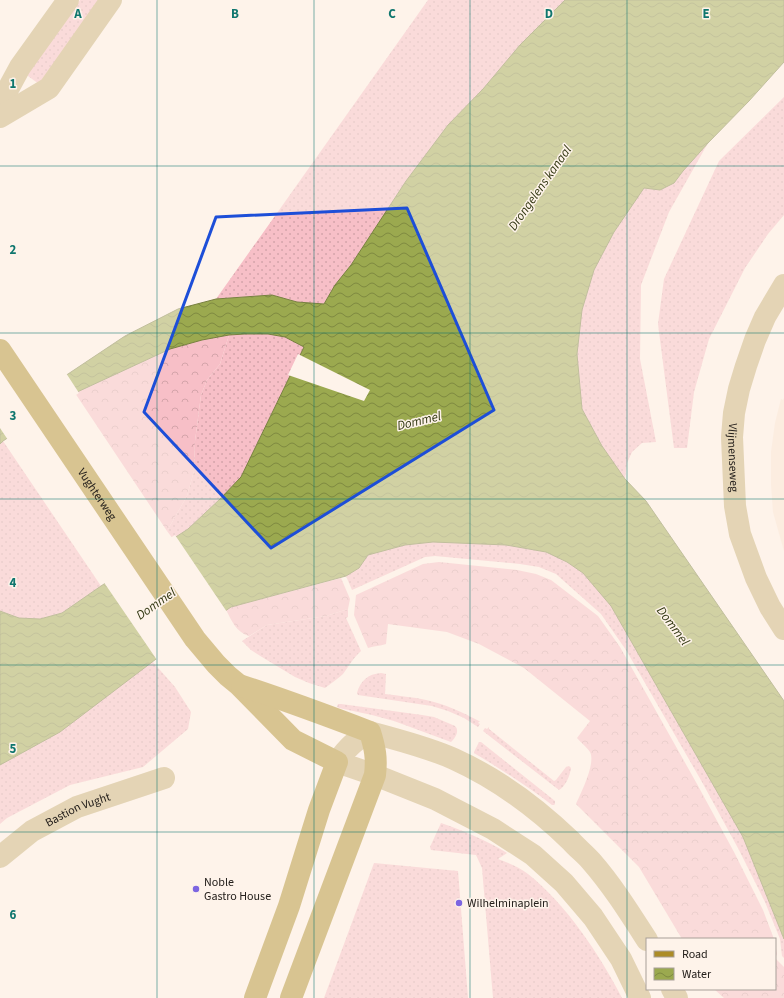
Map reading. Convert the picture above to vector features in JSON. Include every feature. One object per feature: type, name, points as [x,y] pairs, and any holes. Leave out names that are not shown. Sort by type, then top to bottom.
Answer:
[{"type":"main road","name":"Vughterweg","points":[[3,354],[196,639],[216,664],[239,684]]},
{"type":"main road","points":[[239,684],[370,732],[375,746],[377,760],[375,775],[291,998]]},
{"type":"main road","points":[[239,684],[293,740],[337,762],[319,810],[289,906],[255,998]]},
{"type":"street","points":[[0,104],[20,67],[68,0]]},
{"type":"street","points":[[0,117],[49,88],[111,0]]},
{"type":"street","name":"Vlijmenseweg","points":[[784,285],[765,317],[746,366],[734,413],[732,436],[735,506],[740,534],[756,578],[770,607],[784,629]]},
{"type":"street","points":[[640,998],[621,959],[593,917],[564,883],[533,855],[493,829],[435,799],[375,775],[337,762],[346,749],[357,739],[370,732],[422,747],[454,759],[484,774],[514,794],[555,826],[590,860],[620,898],[646,938]]},
{"type":"street","name":"Bastion Vught","points":[[0,856],[32,831],[76,807],[164,778]]},
{"type":"highlighted area","points":[[407,208],[494,410],[271,548],[144,412],[216,217]]},
{"type":"shaded area","points":[[784,398],[784,551],[773,512],[771,452],[775,423],[781,399],[783,400]]},
{"type":"green space","points":[[80,0],[99,0],[39,84],[28,76],[28,72]]},
{"type":"green space","points":[[428,0],[565,0],[448,125],[406,181],[351,265],[335,285],[324,304],[297,302],[272,295],[216,299]]},
{"type":"green space","points":[[784,97],[784,215],[768,234],[745,268],[709,339],[694,392],[687,448],[674,448],[658,324],[664,279],[719,161]]},
{"type":"green space","points":[[708,143],[669,212],[641,285],[640,359],[656,442],[642,443],[632,452],[627,463],[625,479],[602,446],[582,409],[577,354],[582,310],[594,270],[614,232],[644,188],[660,190],[674,183]]},
{"type":"green space","points":[[268,334],[285,337],[304,347],[241,477],[188,529],[173,539],[167,531],[187,496],[194,471],[195,441],[201,395],[207,380],[220,364],[229,335]]},
{"type":"green space","points":[[229,335],[220,364],[207,380],[201,395],[195,441],[194,471],[187,496],[167,531],[75,393],[170,349],[202,340]]},
{"type":"green space","points":[[3,441],[101,586],[62,613],[40,619],[19,618],[0,611],[0,444]]},
{"type":"green space","points":[[433,542],[506,545],[546,552],[567,562],[583,573],[611,606],[743,837],[784,939],[784,958],[782,956],[780,939],[765,902],[739,850],[702,782],[626,650],[601,614],[556,574],[539,567],[520,564],[435,556],[425,557],[352,590],[346,576],[359,568],[368,555],[405,545]]},
{"type":"green space","points":[[439,562],[517,570],[536,574],[551,580],[598,616],[620,647],[697,784],[734,852],[763,910],[774,938],[681,938],[639,867],[576,804],[590,770],[591,763],[589,750],[577,738],[590,721],[524,668],[479,644],[447,632],[388,624],[386,644],[368,648],[354,615],[356,595],[423,564]]},
{"type":"green space","points":[[341,578],[350,599],[348,609],[326,616],[267,625],[249,636],[238,629],[232,622],[226,610],[230,607]]},
{"type":"green space","points":[[348,609],[348,617],[346,618],[361,651],[353,659],[343,674],[325,688],[295,677],[251,650],[242,641],[267,625],[326,616]]},
{"type":"green space","points":[[152,661],[175,687],[191,712],[188,729],[143,767],[70,785],[7,818],[0,824],[0,765],[60,732]]},
{"type":"green space","points":[[381,673],[386,674],[385,694],[416,698],[440,704],[480,721],[478,723],[480,724],[478,727],[464,718],[432,706],[358,695],[358,689],[365,679],[372,675]]},
{"type":"green space","points":[[338,704],[434,717],[455,726],[457,732],[451,742],[394,721],[339,708],[337,707]]},
{"type":"green space","points":[[489,727],[489,729],[554,781],[566,767],[569,766],[571,768],[567,781],[559,790],[483,731],[485,728],[487,729]]},
{"type":"green space","points":[[479,742],[481,742],[555,801],[555,804],[552,805],[514,778],[474,753]]},
{"type":"green space","points":[[441,823],[475,836],[507,853],[498,859],[521,869],[542,886],[569,915],[581,931],[593,948],[622,998],[493,998],[482,868],[476,855],[431,850],[430,847]]},
{"type":"green space","points":[[374,863],[458,871],[468,998],[324,998]]},
{"type":"green space","points":[[776,959],[784,967],[784,998],[724,998],[715,990],[776,990]]},
{"type":"water","points":[[565,0],[784,0],[784,62],[708,143],[674,183],[660,190],[644,188],[614,232],[594,270],[582,310],[577,354],[582,409],[602,446],[625,479],[646,501],[784,701],[784,939],[743,837],[611,606],[583,573],[567,562],[546,552],[506,545],[433,542],[405,545],[368,555],[359,568],[346,576],[231,607],[164,653],[60,732],[0,765],[0,611],[19,618],[40,619],[62,613],[188,529],[241,477],[304,347],[285,337],[268,334],[229,335],[202,340],[170,349],[75,393],[0,444],[0,418],[125,336],[178,309],[216,299],[272,295],[297,302],[324,304],[335,285],[351,265],[406,181],[448,125],[483,89],[520,45]]},
{"type":"pier","points":[[298,354],[370,390],[364,401],[288,375]]},
{"type":"pier","points":[[66,373],[79,393],[8,440],[0,428],[0,416]]},
{"type":"pier","points":[[175,535],[227,612],[157,660],[103,581]]},
{"type":"place","name":"Noble Gastro House","points":[[196,889]]},
{"type":"place","name":"Wilhelminaplein","points":[[459,903]]},
{"type":"water label","name":"Drongelens kanaal","points":[[540,188]]},
{"type":"water label","name":"Dommel","points":[[419,421]]},
{"type":"water label","name":"Dommel","points":[[156,604]]},
{"type":"water label","name":"Dommel","points":[[673,626]]}]
